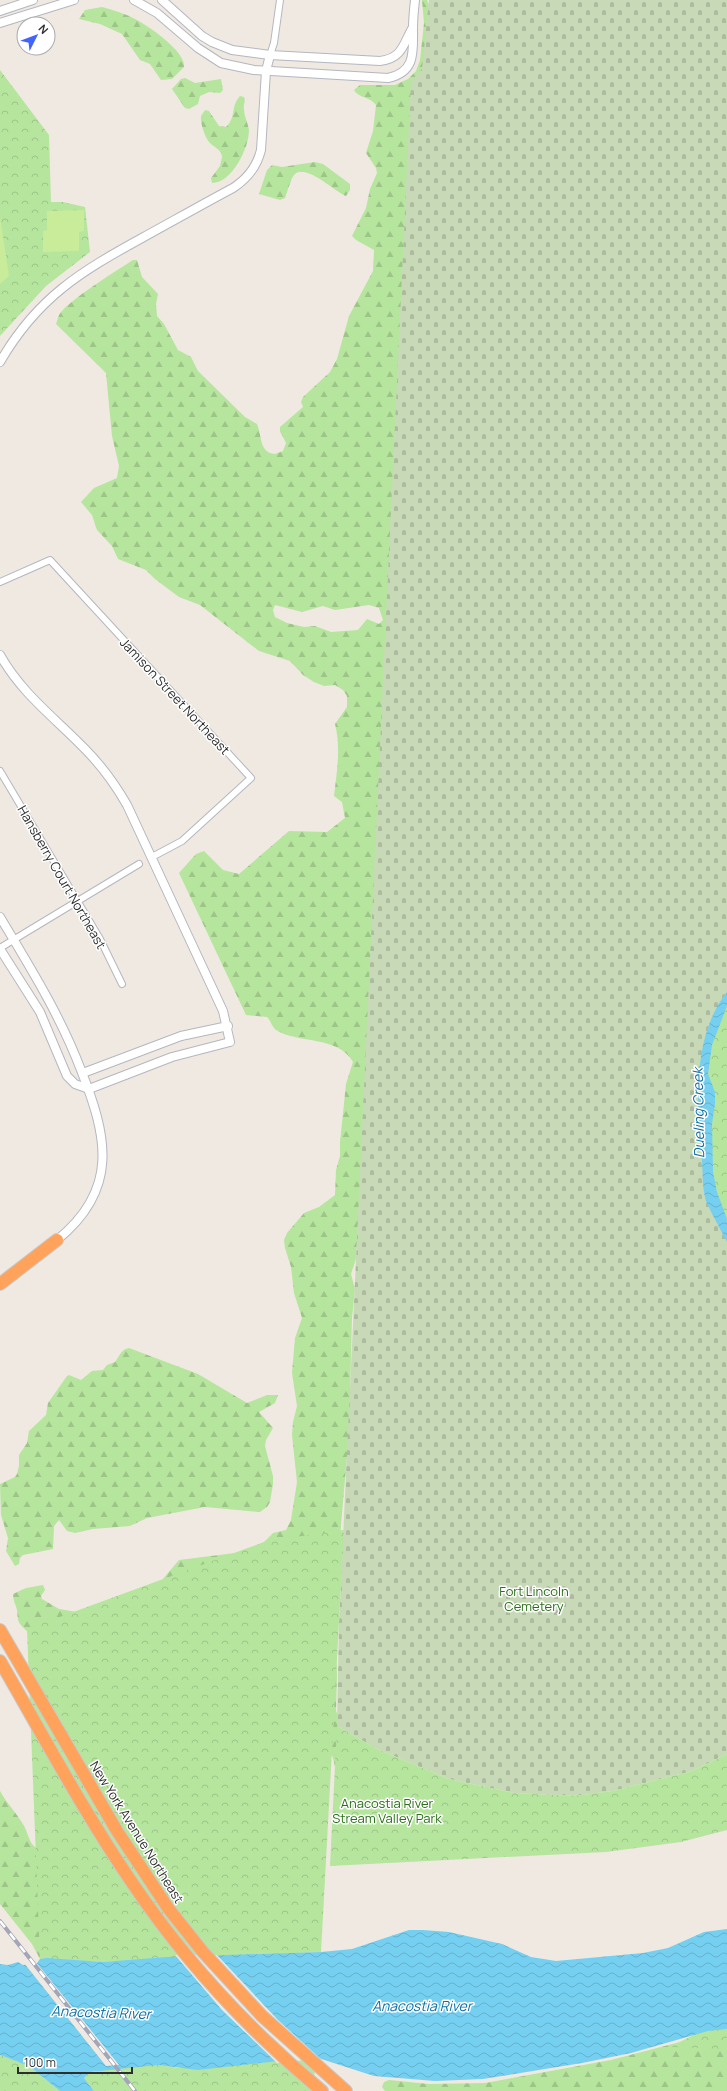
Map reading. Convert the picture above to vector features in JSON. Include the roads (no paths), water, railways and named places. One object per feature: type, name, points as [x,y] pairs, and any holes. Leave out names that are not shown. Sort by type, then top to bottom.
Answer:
[{"type":"highway","points":[[0,1284],[57,1240]]},
{"type":"highway","name":"New York Avenue Northeast","points":[[0,1630],[117,1831],[154,1889],[190,1936],[262,2016],[329,2078],[346,2091]]},
{"type":"highway","points":[[0,1661],[112,1852],[172,1938],[234,2009],[307,2079],[322,2091]]},
{"type":"street","points":[[0,11],[33,0]]},
{"type":"street","points":[[0,23],[74,0]]},
{"type":"street","points":[[134,0],[157,12],[198,48],[221,63],[243,69],[388,78],[402,73],[409,65],[414,53],[413,27],[415,0]]},
{"type":"street","points":[[162,0],[212,42],[232,50],[270,55],[380,61],[390,60],[398,54],[403,47],[413,27]]},
{"type":"street","points":[[0,362],[33,316],[75,277],[100,261],[233,188],[248,175],[257,161],[261,147],[266,71],[274,43],[280,0]]},
{"type":"street","name":"Jamison Street Northeast","points":[[0,582],[50,560],[251,778],[182,841],[152,857]]},
{"type":"street","points":[[0,655],[28,694],[84,748],[110,778],[135,819],[223,1011],[228,1026],[230,1042],[177,1055],[89,1089],[75,1084],[67,1076],[40,1012],[0,948],[139,864]]},
{"type":"street","name":"Hansberry Court Northeast","points":[[0,771],[100,939],[122,984]]},
{"type":"street","points":[[0,917],[55,1010],[83,1073],[97,1112],[102,1133],[103,1152],[101,1173],[95,1191],[84,1212],[70,1229],[57,1240]]},
{"type":"street","points":[[83,1073],[181,1036],[228,1026]]},
{"type":"water","points":[[727,992],[727,1006],[712,1045],[708,1074],[715,1092],[712,1124],[713,1172],[717,1192],[727,1219],[727,1242],[708,1206],[703,1186],[698,1096],[702,1051],[707,1030],[715,1010]]},
{"type":"water","name":"Anacostia River","points":[[727,1929],[727,2029],[708,2031],[631,2053],[582,2063],[483,2079],[435,2081],[374,2076],[315,2057],[198,2070],[158,2065],[90,2072],[84,2078],[94,2091],[60,2091],[29,2066],[0,2055],[0,1964],[8,1965],[18,1962],[23,1965],[37,1963],[40,1959],[47,1958],[103,1962],[167,1957],[321,1952],[352,1949],[409,1930],[449,1932],[502,1944],[531,1957],[556,1961],[643,1953],[668,1948],[704,1932]]},
{"type":"railway","points":[[0,1921],[135,2091]]},
{"type":"water label","name":"Dueling Creek","points":[[698,1113]]},
{"type":"park label","name":"Fort Lincoln Cemetery","points":[[534,1598]]},
{"type":"park label","name":"Anacostia River Stream Valley Park","points":[[387,1810]]}]
